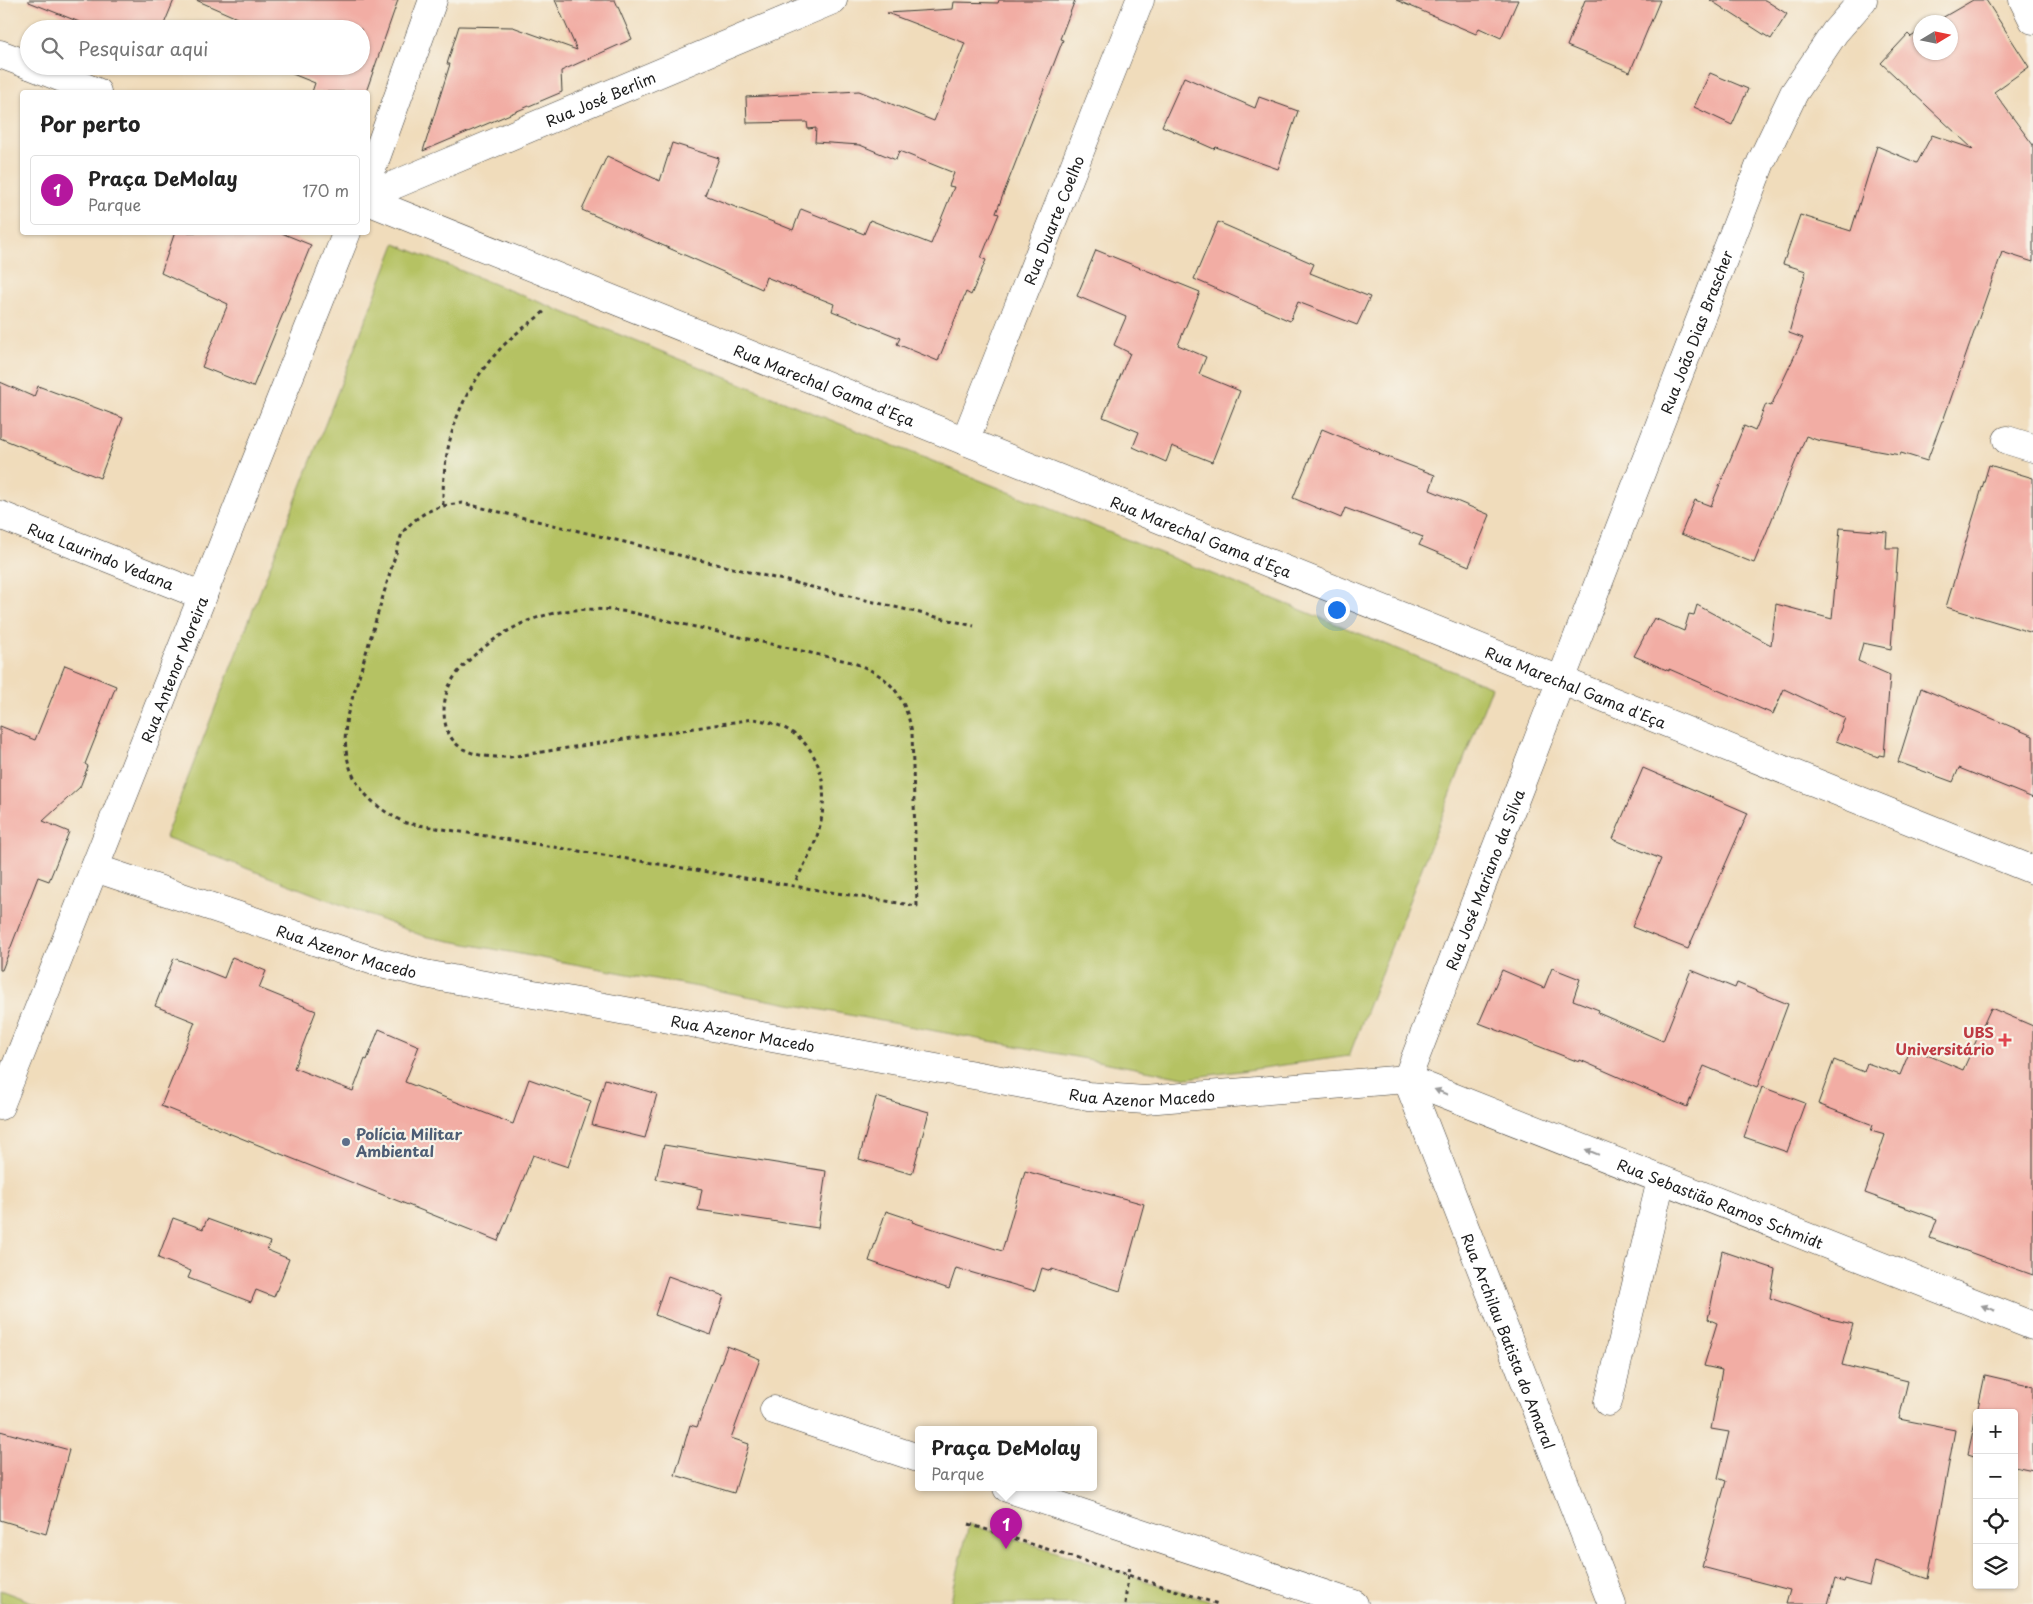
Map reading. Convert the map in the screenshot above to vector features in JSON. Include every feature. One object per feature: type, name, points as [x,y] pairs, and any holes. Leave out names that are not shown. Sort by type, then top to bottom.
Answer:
[{"type":"street","points":[[370,174],[433,0]]},
{"type":"street","name":"Rua José Berlim","points":[[370,195],[833,0]]},
{"type":"street","name":"Rua Duarte Coelho","points":[[966,441],[1140,0]]},
{"type":"street","name":"Rua João Dias Brascher","points":[[1561,680],[1761,162],[1794,93],[1835,32],[1863,0]]},
{"type":"street","points":[[2023,0],[2033,20]]},
{"type":"street","points":[[0,54],[20,62]]},
{"type":"street","points":[[53,75],[92,90]]},
{"type":"street","name":"Rua Marechal Gama d'Eça","points":[[370,202],[2033,870]]},
{"type":"street","name":"Rua Antenor Moreira","points":[[0,1106],[346,235]]},
{"type":"street","points":[[2008,440],[2033,448]]},
{"type":"street","name":"Rua Laurindo Vedana","points":[[0,515],[203,596]]},
{"type":"street","name":"Rua José Mariano da Silva","points":[[1407,1079],[1561,680]]},
{"type":"street","name":"Rua Azenor Macedo","points":[[95,868],[377,962],[425,974],[1088,1096],[1145,1100],[1407,1079]]},
{"type":"street","name":"Rua Sebastião Ramos Schmidt","points":[[1407,1079],[2033,1326]]},
{"type":"street","name":"Rua Archilau Batista do Amaral","points":[[1407,1079],[1612,1604]]},
{"type":"street","points":[[1608,1402],[1661,1180]]},
{"type":"street","points":[[774,1410],[915,1457]]},
{"type":"street","points":[[1016,1491],[1354,1604]]},
{"type":"path","points":[[443,505],[444,463],[451,431],[462,404],[475,380],[492,357],[512,337],[535,320],[574,284]]},
{"type":"path","points":[[796,880],[816,840],[821,817],[822,777],[811,749],[801,738],[786,728],[770,721],[753,719],[510,757],[480,755],[454,743],[447,730],[444,715],[446,694],[455,676],[482,649],[503,634],[526,622],[551,613],[578,609],[630,612],[851,662],[869,668],[885,678],[898,692],[907,711],[912,732],[917,906],[406,823],[387,814],[371,802],[354,778],[345,752],[344,733],[347,716],[402,533],[413,520],[426,511],[443,505],[462,503],[974,626]]},
{"type":"path","points":[[969,1524],[1218,1604]]},
{"type":"green space","points":[[395,244],[1492,687],[1349,1056],[1189,1078],[423,936],[165,837]]},
{"type":"green space","points":[[969,1524],[1218,1604],[950,1604]]},
{"type":"green space","points":[[0,1590],[37,1604],[0,1604]]},
{"type":"building","points":[[29,0],[174,0],[166,20],[74,20],[29,2]]},
{"type":"building","points":[[196,0],[398,0],[367,90],[313,90],[315,83],[295,75],[370,75],[370,20],[242,20]]},
{"type":"building","points":[[555,0],[615,0],[632,39],[561,71],[562,92],[423,151],[450,64],[447,64],[459,26],[513,27],[577,50]]},
{"type":"building","points":[[999,0],[1075,0],[1060,39],[1063,40],[996,213],[999,214],[981,258],[986,260],[971,295],[966,292],[938,361],[897,344],[900,338],[832,311],[834,304],[766,277],[762,289],[582,210],[607,156],[660,181],[672,143],[719,158],[705,195],[793,230],[801,209],[864,234],[870,220],[931,244],[954,187],[949,186],[954,173],[899,151],[896,160],[860,145],[815,142],[816,128],[808,129],[807,122],[747,123],[746,97],[859,91],[934,121],[965,43],[887,13],[953,9],[954,2],[998,3]]},
{"type":"building","points":[[1396,0],[1518,0],[1501,38],[1479,28],[1476,34]]},
{"type":"building","points":[[1585,0],[1660,0],[1630,72],[1567,46]]},
{"type":"building","points":[[1710,0],[1765,0],[1787,14],[1771,39]]},
{"type":"building","points":[[1973,0],[1986,0],[2029,67],[1994,92],[2033,145],[2033,262],[2002,252],[1943,421],[1927,461],[1901,453],[1900,455],[1817,440],[1806,436],[1754,563],[1681,534],[1695,500],[1711,506],[1744,426],[1755,431],[1766,404],[1771,406],[1803,338],[1789,333],[1806,271],[1783,264],[1800,215],[1851,231],[1877,146],[1917,163],[1932,135],[1973,149],[1881,63],[1908,34],[1911,37],[1913,36],[1913,60],[1958,60],[1958,15],[1947,15]]},
{"type":"building","points":[[1710,73],[1748,89],[1732,125],[1694,107]]},
{"type":"building","points":[[1184,77],[1255,108],[1259,97],[1298,111],[1278,169],[1216,147],[1214,149],[1162,126]]},
{"type":"building","points":[[1218,222],[1314,264],[1310,273],[1370,297],[1357,325],[1298,302],[1290,321],[1194,279]]},
{"type":"building","points":[[174,235],[286,235],[311,245],[253,387],[202,367],[228,304],[161,273]]},
{"type":"building","points":[[1096,250],[1200,292],[1178,345],[1206,357],[1199,374],[1240,391],[1212,462],[1172,446],[1166,462],[1133,447],[1139,432],[1103,417],[1130,353],[1114,345],[1126,317],[1077,296]]},
{"type":"building","points":[[0,382],[34,397],[38,386],[123,418],[100,478],[0,438]]},
{"type":"building","points":[[1322,429],[1379,454],[1435,475],[1430,490],[1490,515],[1469,566],[1419,545],[1423,537],[1345,508],[1341,518],[1293,498]]},
{"type":"building","points":[[1989,465],[2033,478],[2033,633],[1946,607]]},
{"type":"building","points":[[1840,528],[1887,532],[1886,548],[1898,548],[1891,649],[1863,643],[1858,661],[1890,675],[1884,756],[1879,755],[1878,757],[1836,741],[1845,718],[1784,689],[1773,714],[1634,656],[1654,618],[1684,631],[1689,614],[1694,615],[1697,605],[1771,645],[1776,604],[1832,619]]},
{"type":"building","points":[[65,665],[116,686],[85,764],[88,766],[80,787],[43,821],[69,832],[49,881],[38,877],[2,970],[0,970],[0,726],[35,740]]},
{"type":"building","points":[[1921,688],[2033,736],[2033,798],[1959,768],[1953,782],[1898,762]]},
{"type":"building","points":[[1643,768],[1748,813],[1688,949],[1632,927],[1661,859],[1613,839]]},
{"type":"building","points":[[232,957],[266,971],[259,988],[316,1011],[294,1068],[353,1091],[379,1029],[419,1046],[405,1082],[513,1124],[529,1079],[591,1101],[568,1167],[533,1155],[498,1241],[161,1106],[195,1022],[155,1006],[174,958],[224,978]]},
{"type":"building","points":[[1552,968],[1580,979],[1573,1000],[1599,1010],[1598,1013],[1663,1041],[1691,970],[1735,988],[1737,983],[1788,1004],[1757,1088],[1704,1066],[1687,1107],[1580,1060],[1579,1062],[1479,1023],[1502,970],[1544,988]]},
{"type":"building","points":[[1991,1008],[2033,1026],[2033,1275],[1930,1238],[1937,1219],[1865,1193],[1885,1135],[1871,1131],[1873,1125],[1818,1104],[1834,1060],[1864,1072],[1867,1063],[1900,1075],[1911,1048],[1963,1070]]},
{"type":"building","points":[[605,1079],[657,1094],[645,1138],[592,1125]]},
{"type":"building","points":[[1762,1087],[1805,1103],[1787,1152],[1744,1137]]},
{"type":"building","points":[[876,1097],[929,1112],[912,1174],[859,1159]]},
{"type":"building","points":[[664,1145],[826,1171],[818,1228],[698,1210],[702,1189],[656,1179]]},
{"type":"building","points":[[1025,1171],[1144,1204],[1120,1291],[1052,1269],[1051,1271],[1042,1268],[1035,1291],[956,1268],[949,1289],[869,1261],[886,1211],[913,1220],[912,1222],[1002,1251]]},
{"type":"building","points":[[173,1218],[203,1229],[207,1219],[270,1242],[267,1250],[289,1259],[274,1297],[256,1290],[251,1302],[188,1278],[191,1271],[158,1258]]},
{"type":"building","points":[[1722,1251],[1775,1269],[1770,1298],[1826,1318],[1853,1324],[1842,1365],[1908,1381],[1899,1419],[1955,1430],[1928,1579],[1875,1561],[1869,1586],[1845,1579],[1844,1582],[1835,1579],[1828,1604],[1786,1604],[1790,1590],[1702,1567],[1726,1481],[1718,1478],[1729,1432],[1711,1429],[1722,1370],[1704,1366],[1717,1323],[1708,1319]]},
{"type":"building","points":[[668,1276],[724,1296],[711,1335],[655,1315]]},
{"type":"building","points":[[727,1346],[760,1359],[731,1438],[749,1444],[734,1493],[675,1475],[690,1425],[697,1427]]},
{"type":"building","points":[[1985,1375],[2033,1386],[2033,1470],[2018,1467],[2018,1409],[1978,1409]]},
{"type":"building","points":[[0,1431],[69,1450],[46,1534],[0,1520]]},
{"type":"building","points":[[1973,1431],[1973,1456],[1968,1454]]},
{"type":"place","name":"UBS Universitário","points":[[2005,1040]]},
{"type":"place","name":"Polícia Militar Ambiental","points":[[346,1142]]},
{"type":"place","name":"Praça DeMolay","points":[[1006,1549]]}]
